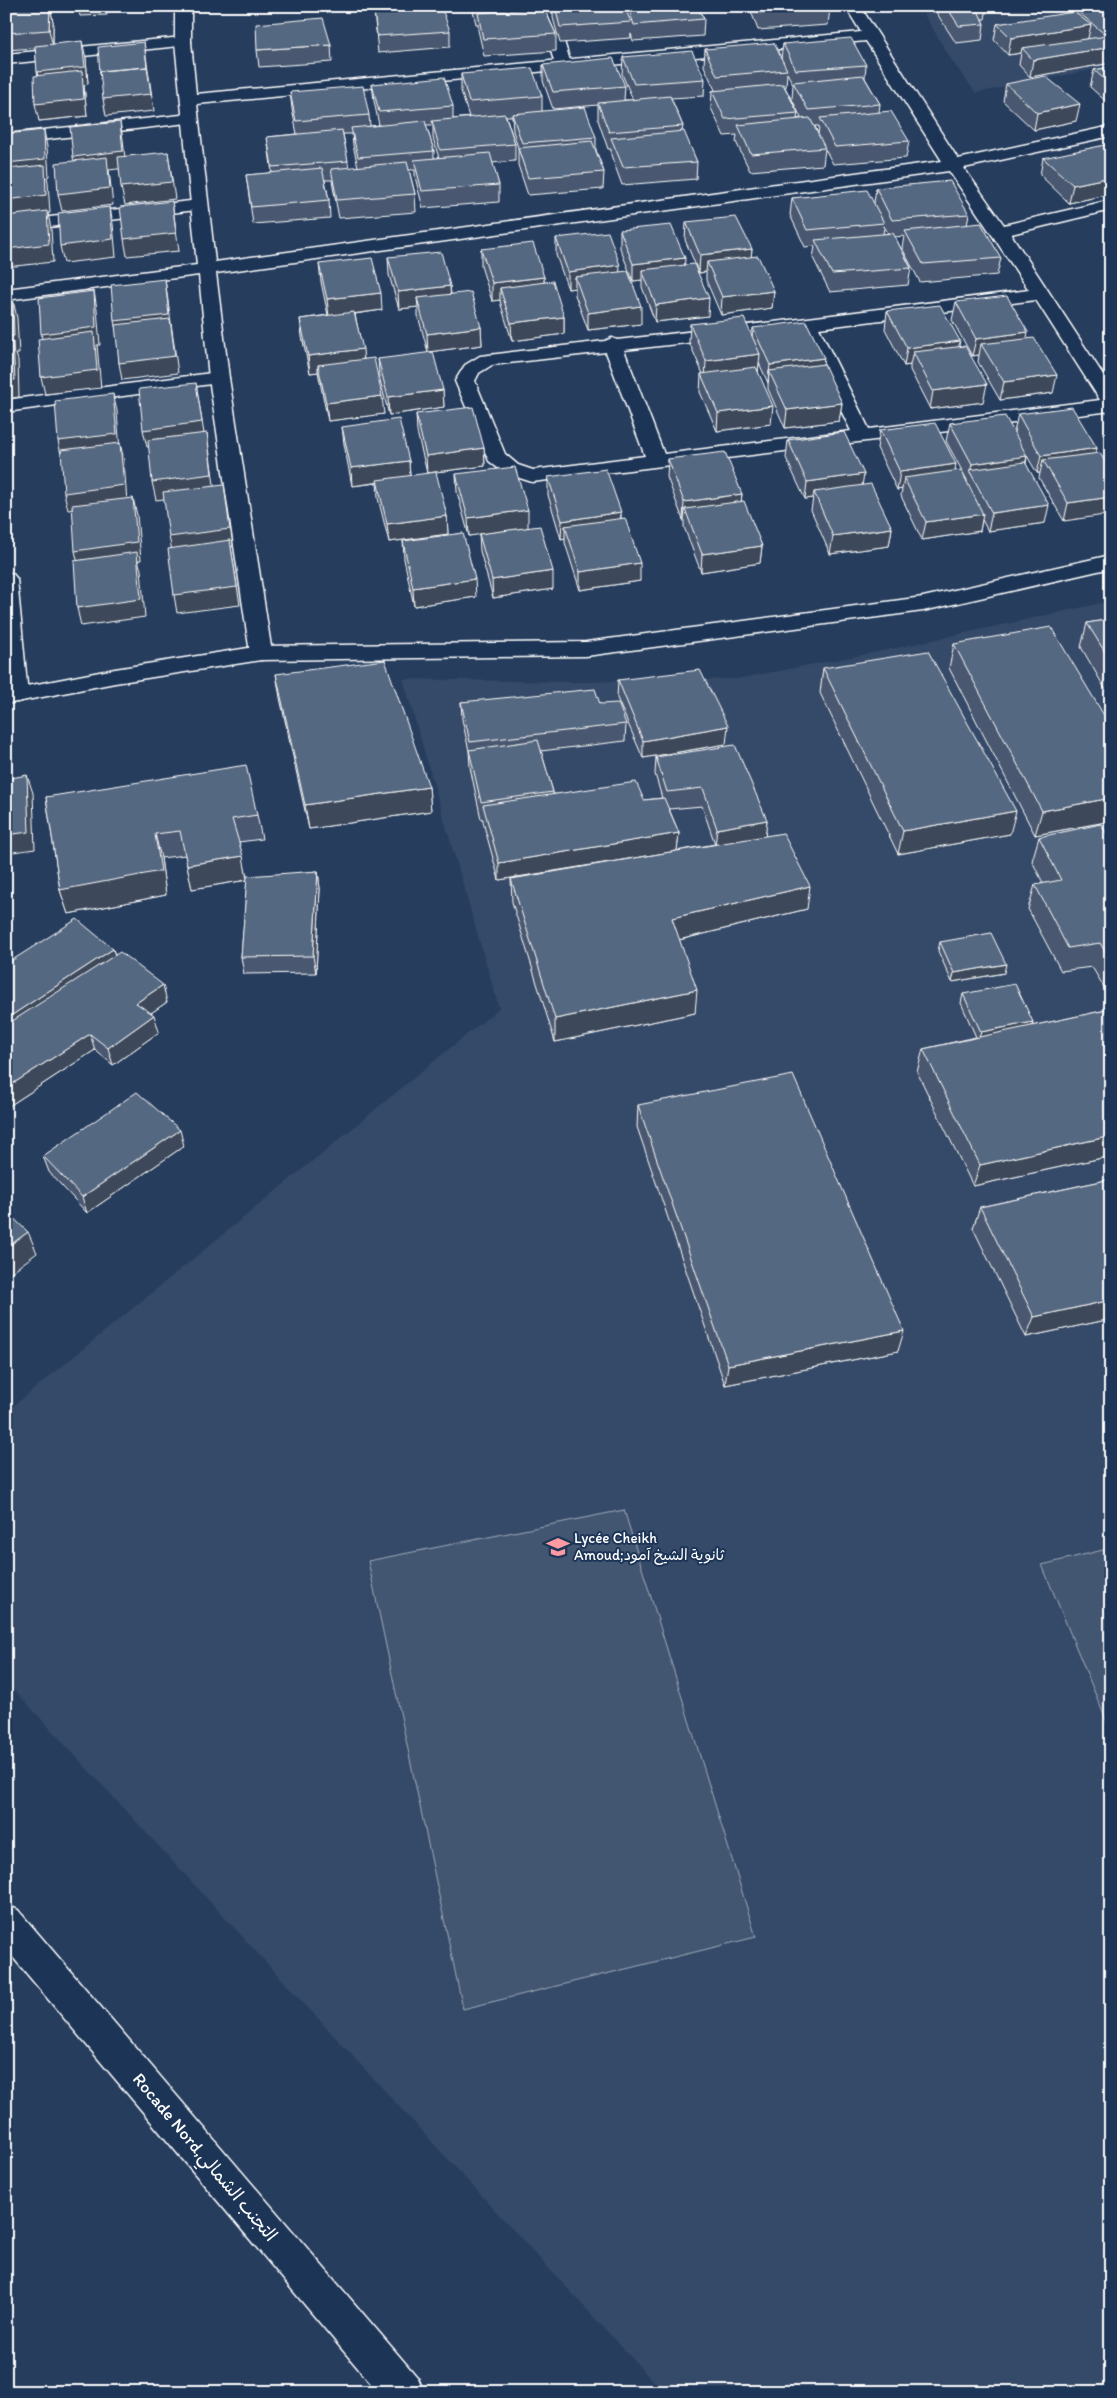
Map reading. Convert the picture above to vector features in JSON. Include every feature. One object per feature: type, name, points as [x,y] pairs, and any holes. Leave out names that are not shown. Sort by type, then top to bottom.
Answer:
[{"type":"street","points":[[183,6],[183,42],[189,110],[219,378],[261,652]]},
{"type":"street","points":[[545,6],[562,64]]},
{"type":"street","points":[[852,6],[869,36],[953,165],[1000,231],[1041,294],[1111,404],[532,476],[511,469],[496,457],[465,381],[472,369],[486,360],[612,344],[808,324],[1041,294]]},
{"type":"street","points":[[6,139],[189,110],[562,64],[869,36]]},
{"type":"street","points":[[6,60],[183,42]]},
{"type":"street","points":[[6,295],[207,270],[953,165],[1111,131]]},
{"type":"street","points":[[6,227],[199,205]]},
{"type":"street","points":[[1000,231],[1111,205]]},
{"type":"street","points":[[808,324],[862,434]]},
{"type":"street","points":[[612,344],[656,460]]},
{"type":"street","points":[[6,406],[219,378]]},
{"type":"street","points":[[6,579],[12,696],[115,676],[261,652],[586,649],[924,604],[1111,561]]},
{"type":"street","name":"Rocade Nord,التجنب الشمالي","points":[[6,1922],[404,2392]]},
{"type":"shaded area","points":[[919,6],[1111,6],[1111,66],[976,93],[954,64]]},
{"type":"shaded area","name":"Lycée Cheikh Amoud;ثانوية الشيخ آمود","points":[[1111,601],[1111,2392],[663,2392],[6,1681],[6,1412],[499,1008],[403,679],[574,682],[736,679],[882,651]]},
{"type":"shaded area","points":[[624,1510],[756,1937],[463,2009],[368,1561]]},
{"type":"shaded area","points":[[1111,1548],[1111,1732],[1042,1565]]},
{"type":"building","points":[[50,6],[49,30],[6,33],[6,8]]},
{"type":"building","points":[[441,6],[450,31],[377,36],[374,10]]},
{"type":"building","points":[[555,6],[624,6],[631,22],[560,27]]},
{"type":"building","points":[[628,6],[697,6],[704,19],[634,25]]},
{"type":"building","points":[[757,6],[828,6],[830,8],[759,13]]},
{"type":"building","points":[[946,6],[976,6],[984,24],[959,26]]},
{"type":"building","points":[[1103,6],[1111,12],[1111,47],[1033,60],[1022,48],[1107,36],[1077,11]]},
{"type":"building","points":[[544,8],[556,34],[483,39],[478,13]]},
{"type":"building","points":[[1074,12],[1091,25],[1011,38],[997,24]]},
{"type":"building","points":[[323,18],[331,45],[257,50],[256,24]]},
{"type":"building","points":[[851,38],[866,65],[796,70],[783,44]]},
{"type":"building","points":[[82,41],[85,67],[37,72],[35,46]]},
{"type":"building","points":[[144,42],[147,67],[100,71],[100,73],[98,47]]},
{"type":"building","points":[[774,43],[787,70],[717,76],[705,49]]},
{"type":"building","points":[[692,51],[705,79],[634,84],[623,57]]},
{"type":"building","points":[[613,58],[625,86],[553,92],[543,65]]},
{"type":"building","points":[[147,67],[151,94],[103,99],[100,71]]},
{"type":"building","points":[[1111,67],[1111,85],[1094,70]]},
{"type":"building","points":[[532,68],[542,96],[469,102],[461,74]]},
{"type":"building","points":[[82,71],[84,99],[35,104],[34,76]]},
{"type":"building","points":[[863,75],[880,104],[808,110],[793,82]]},
{"type":"building","points":[[1045,76],[1080,104],[1037,113],[1006,84]]},
{"type":"building","points":[[444,77],[453,106],[379,112],[372,84]]},
{"type":"building","points":[[783,84],[798,113],[725,119],[712,91]]},
{"type":"building","points":[[363,86],[369,115],[296,121],[290,92]]},
{"type":"building","points":[[670,96],[683,126],[609,132],[598,103]]},
{"type":"building","points":[[585,107],[596,137],[522,143],[512,114]]},
{"type":"building","points":[[891,111],[909,141],[835,147],[820,118]]},
{"type":"building","points":[[505,114],[515,144],[440,150],[432,121]]},
{"type":"building","points":[[810,118],[825,148],[751,154],[738,125]]},
{"type":"building","points":[[425,121],[434,151],[358,157],[351,128]]},
{"type":"building","points":[[120,122],[123,151],[73,157],[70,127]]},
{"type":"building","points":[[44,130],[45,159],[6,163],[6,134]]},
{"type":"building","points":[[342,130],[348,161],[272,167],[267,137]]},
{"type":"building","points":[[684,131],[697,162],[623,167],[611,138]]},
{"type":"building","points":[[592,141],[604,172],[528,178],[518,148]]},
{"type":"building","points":[[1105,145],[1111,150],[1111,177],[1073,185],[1043,158]]},
{"type":"building","points":[[168,152],[172,182],[121,187],[118,157]]},
{"type":"building","points":[[490,153],[499,185],[422,191],[414,160]]},
{"type":"building","points":[[107,157],[110,188],[58,194],[56,163]]},
{"type":"building","points":[[407,162],[415,194],[337,200],[331,169]]},
{"type":"building","points":[[45,165],[46,195],[6,200],[6,169]]},
{"type":"building","points":[[322,168],[329,200],[251,207],[246,175]]},
{"type":"building","points":[[950,181],[969,214],[892,220],[876,188]]},
{"type":"building","points":[[867,190],[884,223],[807,230],[792,198]]},
{"type":"building","points":[[172,201],[176,233],[124,239],[120,207]]},
{"type":"building","points":[[110,207],[113,239],[60,246],[58,213]]},
{"type":"building","points":[[47,211],[49,244],[6,249],[6,216]]},
{"type":"building","points":[[736,217],[752,249],[700,255],[686,222]]},
{"type":"building","points":[[981,223],[1001,258],[923,264],[905,231]]},
{"type":"building","points":[[671,225],[685,258],[633,264],[620,230]]},
{"type":"building","points":[[608,232],[620,265],[568,272],[556,238]]},
{"type":"building","points":[[893,233],[911,268],[832,274],[815,240]]},
{"type":"building","points":[[533,243],[544,277],[492,283],[481,249]]},
{"type":"building","points":[[441,252],[450,286],[398,292],[388,257]]},
{"type":"building","points":[[758,256],[774,291],[722,297],[707,262]]},
{"type":"building","points":[[372,258],[381,293],[327,299],[319,264]]},
{"type":"building","points":[[694,264],[709,298],[656,305],[642,270]]},
{"type":"building","points":[[628,271],[641,306],[588,313],[575,277]]},
{"type":"building","points":[[165,279],[169,315],[114,321],[111,285]]},
{"type":"building","points":[[553,281],[564,317],[511,323],[500,288]]},
{"type":"building","points":[[94,291],[96,327],[41,334],[39,298]]},
{"type":"building","points":[[471,292],[481,327],[427,334],[417,298]]},
{"type":"building","points":[[1007,296],[1028,332],[976,339],[956,302]]},
{"type":"building","points":[[13,300],[14,336],[6,337],[6,301]]},
{"type":"building","points":[[940,305],[960,341],[907,348],[887,311]]},
{"type":"building","points":[[354,312],[363,349],[308,356],[300,319]]},
{"type":"building","points":[[744,318],[760,354],[706,361],[690,324]]},
{"type":"building","points":[[170,319],[175,356],[119,363],[115,325]]},
{"type":"building","points":[[806,321],[824,358],[770,365],[753,328]]},
{"type":"building","points":[[94,332],[97,370],[41,377],[38,339]]},
{"type":"building","points":[[1034,338],[1057,375],[1004,382],[981,344]]},
{"type":"building","points":[[13,342],[15,380],[6,381],[6,343]]},
{"type":"building","points":[[965,346],[987,384],[933,391],[913,352]]},
{"type":"building","points":[[433,352],[443,390],[388,397],[378,359]]},
{"type":"building","points":[[374,358],[382,396],[326,403],[318,365]]},
{"type":"building","points":[[824,364],[842,403],[787,410],[769,371]]},
{"type":"building","points":[[756,367],[773,406],[718,413],[701,374]]},
{"type":"building","points":[[196,383],[202,422],[143,430],[139,389]]},
{"type":"building","points":[[113,394],[117,434],[58,441],[55,401]]},
{"type":"building","points":[[473,407],[484,448],[426,456],[416,414]]},
{"type":"building","points":[[1072,407],[1097,448],[1041,456],[1018,414]]},
{"type":"building","points":[[1005,416],[1027,456],[972,464],[950,423]]},
{"type":"building","points":[[399,419],[409,461],[351,468],[342,427]]},
{"type":"building","points":[[935,423],[956,464],[900,472],[880,430]]},
{"type":"building","points":[[844,432],[864,474],[807,482],[788,440]]},
{"type":"building","points":[[207,433],[212,474],[152,482],[148,440]]},
{"type":"building","points":[[120,443],[124,485],[64,493],[61,450]]},
{"type":"building","points":[[725,452],[742,494],[684,502],[668,459]]},
{"type":"building","points":[[1100,453],[1111,472],[1111,497],[1068,503],[1043,460]]},
{"type":"building","points":[[1025,462],[1049,505],[992,513],[969,470]]},
{"type":"building","points":[[515,467],[528,510],[468,518],[456,474]]},
{"type":"building","points":[[606,469],[621,512],[562,521],[548,477]]},
{"type":"building","points":[[961,470],[983,514],[926,522],[904,478]]},
{"type":"building","points":[[436,472],[447,516],[387,524],[377,480]]},
{"type":"building","points":[[871,484],[892,528],[833,536],[814,492]]},
{"type":"building","points":[[224,485],[230,529],[169,537],[163,492]]},
{"type":"building","points":[[133,498],[137,542],[75,551],[72,505]]},
{"type":"building","points":[[744,501],[762,546],[702,554],[685,509]]},
{"type":"building","points":[[625,518],[640,563],[580,572],[565,526]]},
{"type":"building","points":[[540,526],[553,571],[492,580],[479,534]]},
{"type":"building","points":[[463,533],[475,579],[413,588],[403,541]]},
{"type":"building","points":[[230,540],[237,587],[174,595],[168,549]]},
{"type":"building","points":[[137,552],[141,599],[77,608],[74,561]]},
{"type":"building","points":[[1111,619],[1111,662],[1087,623]]},
{"type":"building","points":[[1051,627],[1111,727],[1111,798],[1042,811],[954,644]]},
{"type":"building","points":[[928,651],[1016,811],[903,831],[823,668]]},
{"type":"building","points":[[385,660],[429,787],[305,805],[276,674]]},
{"type":"building","points":[[700,670],[728,726],[643,741],[618,680]]},
{"type":"building","points":[[595,689],[600,704],[618,703],[626,724],[470,742],[461,702]]},
{"type":"building","points":[[538,740],[553,792],[481,802],[469,750]]},
{"type":"building","points":[[735,745],[767,820],[717,829],[703,788],[667,792],[656,757]]},
{"type":"building","points":[[246,765],[257,815],[232,819],[243,856],[187,865],[180,831],[155,834],[161,871],[60,890],[46,797]]},
{"type":"building","points":[[27,775],[29,832],[6,835],[6,779]]},
{"type":"building","points":[[636,782],[644,800],[664,798],[679,833],[499,863],[483,805]]},
{"type":"building","points":[[1101,824],[1111,841],[1111,962],[1100,943],[1068,948],[1035,885],[1061,880],[1039,837]]},
{"type":"building","points":[[783,833],[810,886],[672,918],[697,990],[555,1019],[511,879]]},
{"type":"building","points":[[318,871],[313,956],[241,957],[247,876]]},
{"type":"building","points":[[77,919],[113,949],[6,1019],[6,964]]},
{"type":"building","points":[[991,933],[1006,964],[954,973],[940,942]]},
{"type":"building","points":[[120,952],[163,985],[136,1003],[154,1015],[108,1048],[90,1034],[6,1088],[6,1025]]},
{"type":"building","points":[[1015,984],[1033,1022],[981,1032],[963,994]]},
{"type":"building","points":[[1111,1009],[1111,1136],[980,1165],[923,1049]]},
{"type":"building","points":[[793,1075],[904,1331],[728,1365],[638,1105]]},
{"type":"building","points":[[137,1092],[180,1130],[82,1197],[43,1156]]},
{"type":"building","points":[[1111,1179],[1111,1300],[1034,1317],[980,1207]]},
{"type":"building","points":[[6,1211],[28,1232],[6,1248]]},
{"type":"place","name":"Lycée Cheikh Amoud;ثانوية الشيخ آمود","points":[[558,1547]]}]
